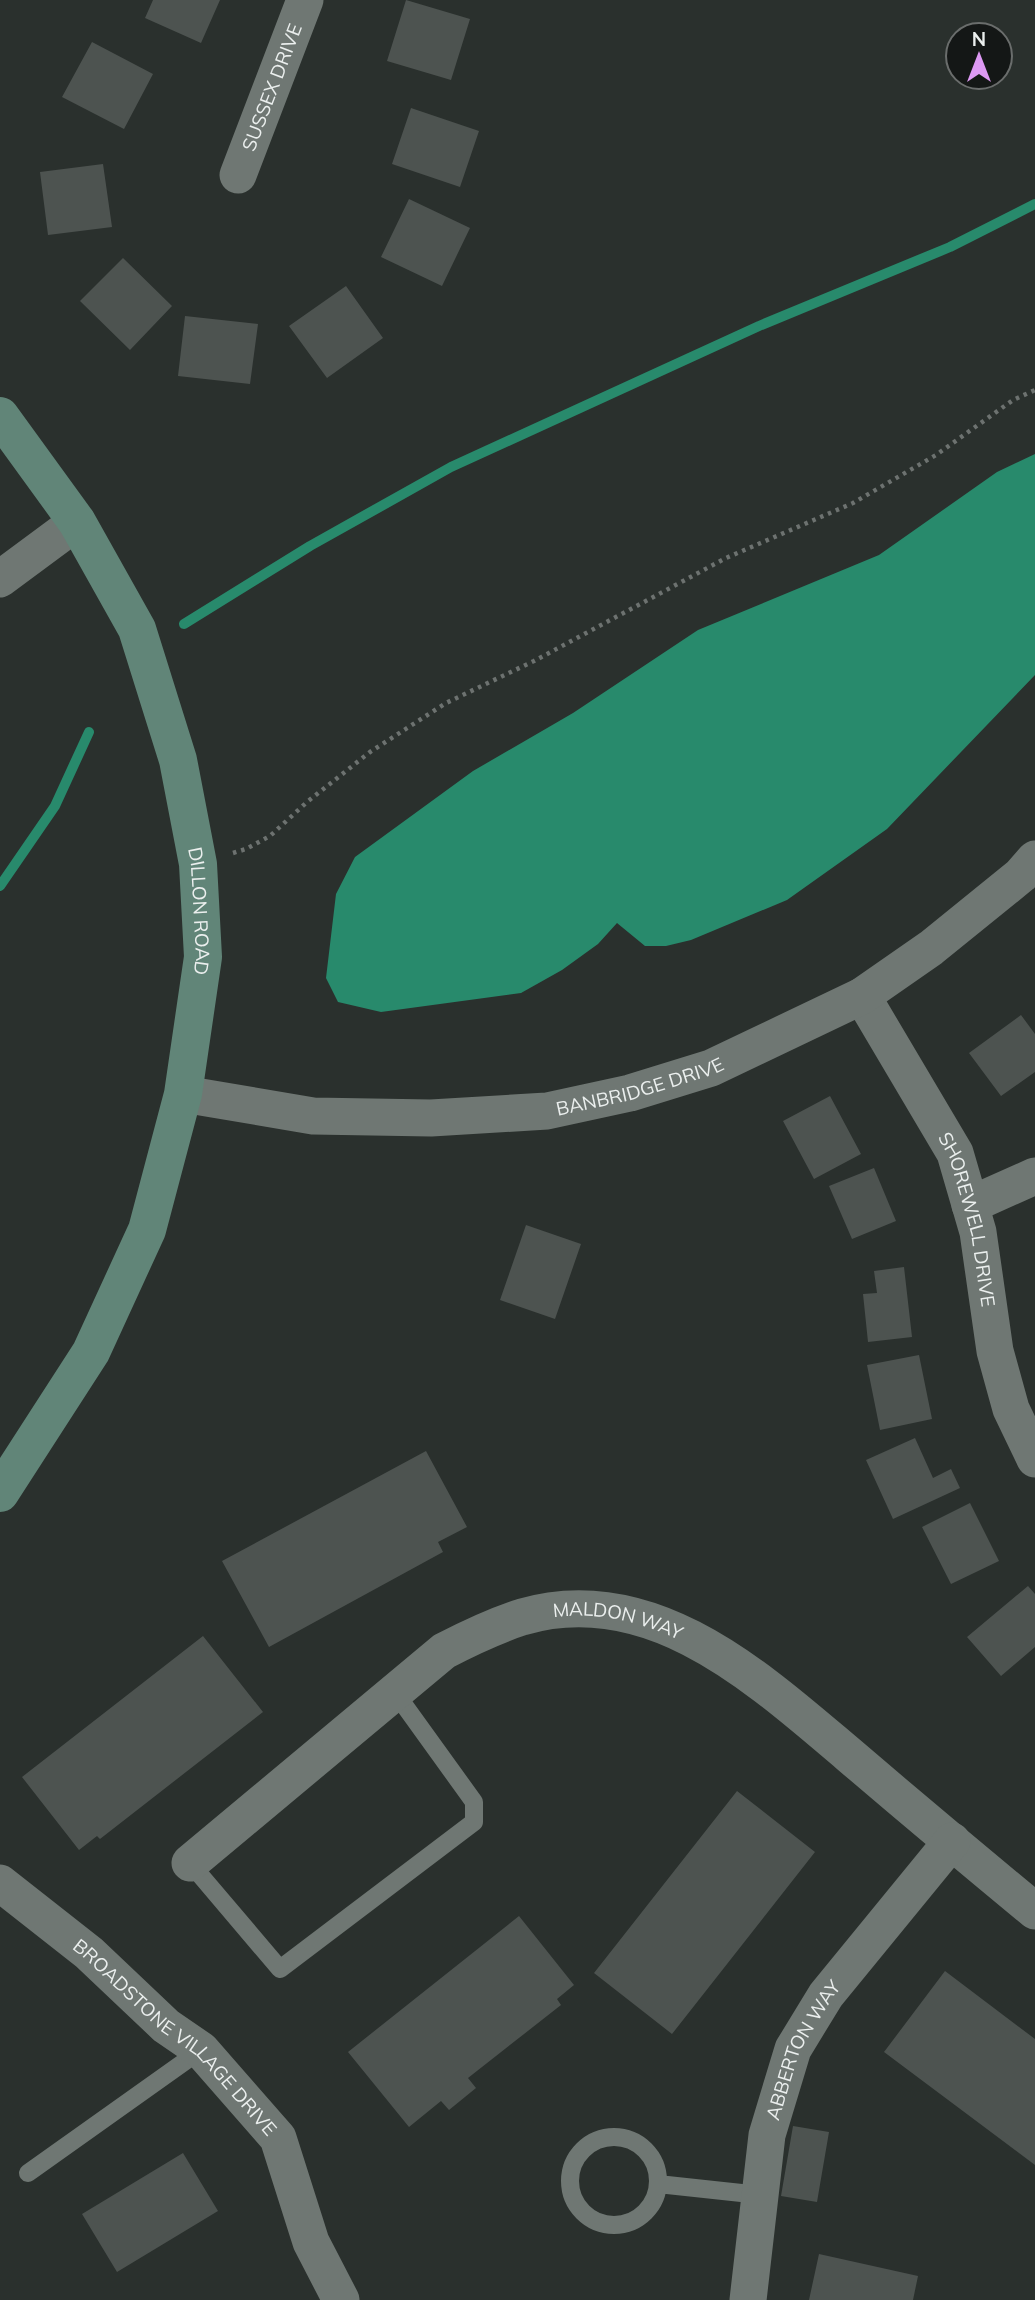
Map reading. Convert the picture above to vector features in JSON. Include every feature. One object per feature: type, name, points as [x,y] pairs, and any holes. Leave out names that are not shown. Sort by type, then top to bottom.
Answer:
[{"type":"street","name":"SUSSEX DRIVE","points":[[238,175],[305,0]]},
{"type":"street","name":"DILLON ROAD","points":[[0,416],[77,522],[137,629],[178,760],[198,864],[203,957],[183,1094],[147,1230],[91,1352],[0,1493]]},
{"type":"street","points":[[0,579],[77,522]]},
{"type":"street","name":"BANBRIDGE DRIVE","points":[[183,1094],[313,1116],[430,1118],[547,1111],[630,1093],[712,1068],[862,996],[931,948],[1021,874],[1035,859]]},
{"type":"street","name":"SHOREWELL DRIVE","points":[[862,996],[955,1153],[978,1232],[995,1351],[1012,1409],[1035,1459]]},
{"type":"street","points":[[970,1205],[1035,1176]]},
{"type":"street","name":"MALDON WAY","points":[[190,1863],[444,1651],[487,1629],[524,1616],[569,1610],[609,1612],[647,1619],[692,1637],[737,1663],[1035,1910]]},
{"type":"street","name":"ABBERTON WAY","points":[[748,2300],[767,2135],[793,2049],[826,1995],[951,1842]]},
{"type":"street","name":"BROADSTONE VILLAGE DRIVE","points":[[0,1883],[89,1953],[166,2026],[201,2050],[278,2138],[311,2242],[341,2300]]},
{"type":"lane","points":[[190,1863],[280,1969],[474,1822],[474,1802],[394,1691]]},
{"type":"lane","points":[[28,2173],[201,2050]]},
{"type":"lane","points":[[616,2137],[630,2140],[652,2157],[658,2184],[655,2199],[646,2211],[634,2220],[613,2224],[591,2219],[580,2209],[572,2196],[569,2181],[575,2160],[589,2144],[602,2138],[616,2137]]},
{"type":"lane","points":[[658,2184],[760,2195]]},
{"type":"path","points":[[198,864],[246,849],[270,836],[307,802],[370,752],[446,703],[534,662],[726,558],[853,503],[936,455],[1013,400],[1035,390]]},
{"type":"shaded area","points":[[1035,454],[1035,675],[887,829],[787,900],[691,940],[666,946],[645,946],[617,923],[598,944],[562,970],[521,993],[381,1012],[338,1002],[326,978],[336,894],[355,857],[473,771],[573,713],[698,630],[879,555],[997,472]]},
{"type":"building","points":[[153,0],[220,0],[201,43],[145,18]]},
{"type":"building","points":[[406,0],[470,19],[451,80],[387,61]]},
{"type":"building","points":[[92,42],[153,74],[124,129],[62,97]]},
{"type":"building","points":[[411,108],[479,131],[460,187],[392,164]]},
{"type":"building","points":[[103,164],[112,227],[48,235],[40,172]]},
{"type":"building","points":[[409,199],[470,228],[442,286],[381,257]]},
{"type":"building","points":[[123,258],[172,306],[130,350],[80,301]]},
{"type":"building","points":[[346,286],[383,338],[327,378],[289,326]]},
{"type":"building","points":[[185,316],[258,324],[250,384],[178,376]]},
{"type":"building","points":[[1021,1015],[1035,1034],[1035,1072],[1001,1096],[969,1053]]},
{"type":"building","points":[[830,1096],[861,1154],[814,1179],[783,1121]]},
{"type":"building","points":[[874,1168],[896,1221],[852,1239],[829,1186]]},
{"type":"building","points":[[526,1225],[581,1244],[555,1319],[500,1300]]},
{"type":"building","points":[[904,1267],[912,1337],[868,1342],[863,1294],[877,1293],[874,1271]]},
{"type":"building","points":[[919,1355],[932,1419],[880,1430],[867,1365]]},
{"type":"building","points":[[915,1438],[933,1478],[951,1469],[960,1488],[893,1519],[866,1460]]},
{"type":"building","points":[[426,1451],[467,1527],[438,1542],[443,1552],[269,1647],[222,1561]]},
{"type":"building","points":[[970,1503],[999,1561],[951,1584],[922,1527]]},
{"type":"building","points":[[1028,1586],[1035,1594],[1035,1647],[1001,1676],[967,1637]]},
{"type":"building","points":[[203,1636],[263,1712],[100,1839],[97,1836],[79,1850],[22,1777]]},
{"type":"building","points":[[737,1791],[815,1852],[672,2034],[594,1973]]},
{"type":"building","points":[[519,1916],[574,1985],[557,1999],[561,2005],[468,2078],[476,2088],[449,2110],[441,2101],[409,2127],[348,2052]]},
{"type":"building","points":[[945,1971],[1035,2039],[1035,2165],[884,2052]]},
{"type":"building","points":[[793,2126],[829,2132],[817,2202],[781,2196]]},
{"type":"building","points":[[183,2153],[218,2211],[117,2272],[82,2214]]},
{"type":"building","points":[[819,2254],[918,2276],[913,2300],[809,2300]]},
{"type":"waterway","points":[[184,624],[310,546],[451,467],[759,326],[950,247],[1035,204]]},
{"type":"waterway","points":[[0,886],[55,806],[89,732]]}]
